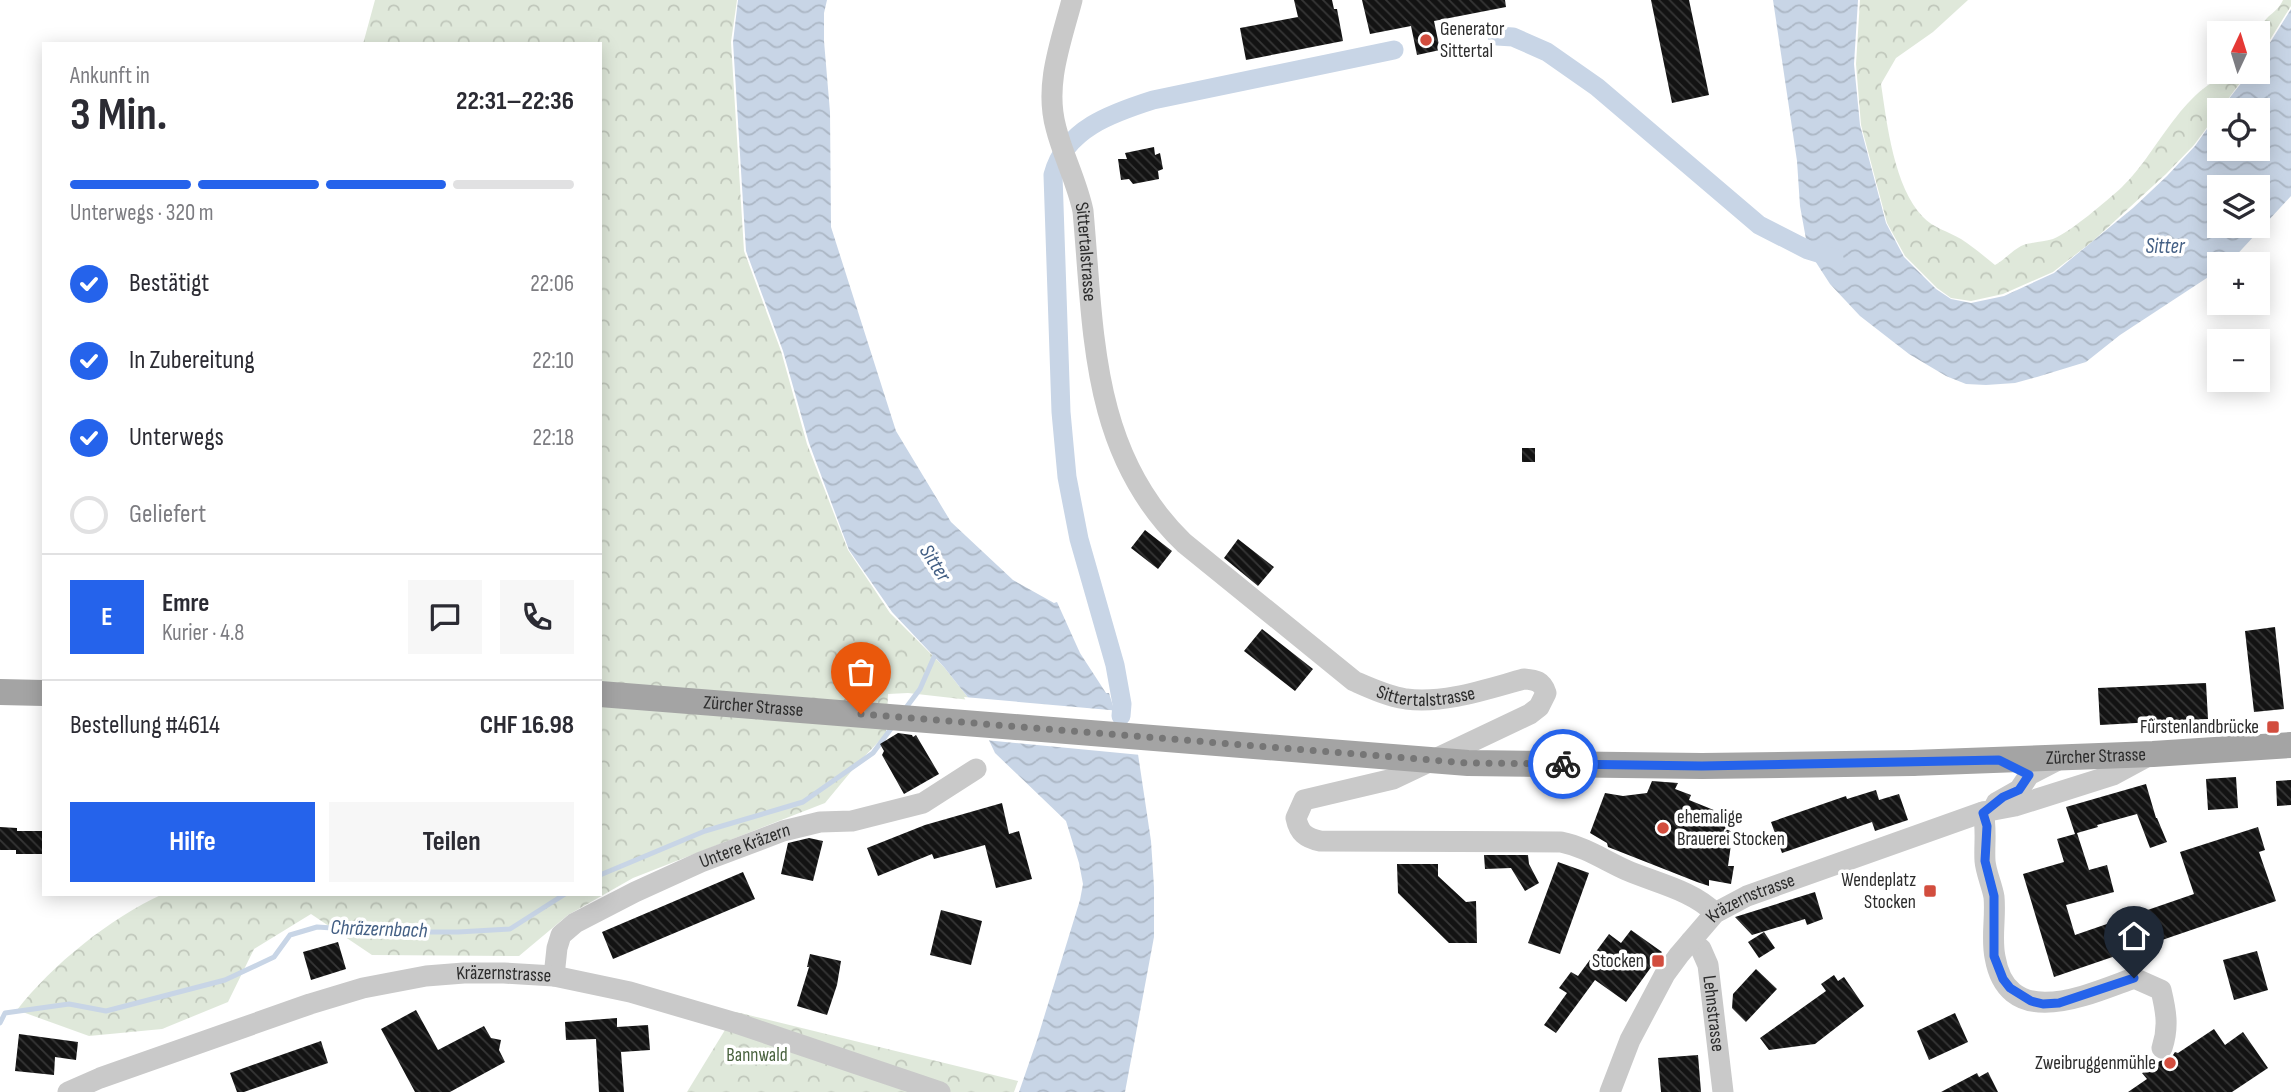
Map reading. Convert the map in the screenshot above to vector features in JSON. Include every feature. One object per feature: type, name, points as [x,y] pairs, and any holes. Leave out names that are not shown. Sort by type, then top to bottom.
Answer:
[{"type":"main road","points":[[0,692],[42,693]]},
{"type":"main road","name":"Zürcher Strasse","points":[[602,694],[1468,763],[1702,766],[1912,763],[2153,754],[2291,745]]},
{"type":"main road","points":[[0,709],[42,710]]},
{"type":"street","name":"Sittertalstrasse","points":[[1072,0],[1053,73],[1052,110],[1083,211],[1096,361],[1106,409],[1114,435],[1141,491],[1165,525],[1184,543],[1354,681],[1379,692],[1406,699],[1439,699],[1524,679],[1535,680],[1543,685],[1546,693],[1530,714],[1393,779],[1304,800],[1296,818],[1302,833],[1310,839],[1320,841],[1560,842],[1588,850],[1634,873],[1691,895],[1715,913]]},
{"type":"street","name":"Kräzernstrasse","points":[[1611,1092],[1630,1040],[1665,974],[1715,913],[1747,896],[1983,813],[2015,806],[2113,775],[2153,754]]},
{"type":"street","name":"Kräzernstrasse","points":[[1983,813],[2003,797],[2019,790],[2029,775],[2064,757]]},
{"type":"street","points":[[1999,760],[2029,775]]},
{"type":"street","name":"Untere Kräzern","points":[[554,976],[561,935],[575,923],[635,892],[701,862],[783,831],[820,822],[852,821],[923,803],[976,769]]},
{"type":"street","points":[[1983,813],[1987,826],[1985,861],[1994,896],[1994,956],[2003,979],[2016,994],[2043,1004],[2059,1003],[2134,978],[2161,990],[2168,1017],[2162,1048]]},
{"type":"street","name":"Lehnstrasse","points":[[1691,941],[1702,949],[1709,965],[1723,1092]]},
{"type":"street","name":"Kräzernstrasse","points":[[68,1092],[100,1078],[297,1008],[363,988],[464,972],[554,976],[601,985],[659,1000],[940,1092]]},
{"type":"green space","points":[[375,0],[737,0],[731,42],[744,251],[781,351],[807,444],[848,550],[890,613],[944,667],[970,700],[908,693],[888,694],[886,734],[825,803],[633,878],[602,896],[602,42],[364,42]]},
{"type":"green space","points":[[1860,0],[1968,0],[1933,32],[1896,58],[1881,84],[1893,154],[1913,204],[1927,221],[1961,239],[1995,265],[2021,246],[2060,236],[2116,193],[2136,172],[2177,116],[2208,85],[2239,84],[2229,98],[2207,98],[2207,127],[2194,145],[2093,241],[2053,272],[2003,294],[1971,301],[1951,298],[1937,288],[1905,256],[1887,223],[1861,125],[1856,64]]},
{"type":"green space","points":[[2283,0],[2291,0],[2291,6],[2270,40],[2270,21],[2265,21]]},
{"type":"green space","points":[[159,896],[601,896],[568,915],[519,956],[372,955],[311,914],[254,949],[228,1002],[162,1029],[89,1036],[17,1010],[47,976],[83,944]]},
{"type":"green space","name":"Bannwald","points":[[736,1012],[1018,1081],[1014,1092],[687,1092]]},
{"type":"water","name":"Sitter","points":[[738,0],[827,0],[824,41],[830,112],[831,227],[896,431],[951,522],[1013,580],[1054,603],[1057,602],[1080,653],[1106,693],[1109,693],[1113,706],[1135,734],[1151,841],[1154,937],[1125,1092],[1019,1092],[1080,900],[1083,884],[1079,863],[1066,821],[995,753],[970,700],[944,667],[892,612],[849,550],[809,443],[783,351],[746,251],[733,42]]},
{"type":"water","name":"Sitter","points":[[1773,0],[1858,0],[1854,64],[1860,125],[1886,223],[1904,257],[1936,289],[1951,299],[1971,303],[2004,296],[2054,273],[2133,208],[2167,176],[2207,129],[2207,161],[2270,161],[2270,98],[2229,98],[2241,84],[2270,84],[2270,43],[2291,9],[2291,196],[2270,219],[2270,175],[2207,175],[2207,238],[2252,238],[2239,252],[2207,252],[2207,278],[2120,335],[2086,362],[2015,383],[1966,384],[1946,376],[1909,354],[1860,316],[1830,284],[1808,250],[1800,206],[1797,161]]},
{"type":"pier","points":[[964,697],[1121,711],[1138,732],[1141,755],[985,740]]},
{"type":"building","points":[[1294,0],[1332,0],[1334,9],[1337,9],[1343,41],[1246,60],[1240,28],[1298,17]]},
{"type":"building","points":[[1362,0],[1505,0],[1506,7],[1434,21],[1440,50],[1417,55],[1411,26],[1370,34]]},
{"type":"building","points":[[1651,0],[1689,0],[1709,95],[1672,103]]},
{"type":"building","points":[[1154,147],[1155,155],[1160,153],[1163,169],[1158,171],[1159,179],[1133,184],[1129,179],[1121,180],[1118,159],[1127,159],[1125,153]]},
{"type":"building","points":[[1522,448],[1535,448],[1535,462],[1522,462]]},
{"type":"building","points":[[1145,530],[1172,551],[1158,569],[1131,548]]},
{"type":"building","points":[[1238,539],[1274,567],[1258,586],[1224,558]]},
{"type":"building","points":[[2275,627],[2284,709],[2254,712],[2245,631]]},
{"type":"building","points":[[1262,629],[1313,669],[1295,691],[1244,651]]},
{"type":"building","points":[[2206,683],[2208,719],[2100,725],[2098,688]]},
{"type":"building","points":[[898,733],[913,737],[916,735],[939,774],[904,794],[882,755],[884,751],[880,744]]},
{"type":"building","points":[[2236,777],[2238,808],[2208,810],[2206,779]]},
{"type":"building","points":[[2291,780],[2291,805],[2277,806],[2276,781]]},
{"type":"building","name":"ehemalige Brauerei Stocken","points":[[1652,781],[1678,783],[1675,789],[1691,795],[1689,800],[1731,817],[1734,823],[1728,866],[1734,866],[1731,884],[1709,880],[1709,886],[1697,882],[1608,847],[1607,843],[1590,833],[1605,793],[1623,796],[1647,793]]},
{"type":"building","points":[[2146,784],[2156,818],[2167,842],[2150,848],[2137,814],[2077,833],[2089,870],[2107,865],[2114,892],[2066,905],[2075,935],[2194,894],[2180,852],[2258,827],[2265,850],[2259,852],[2276,901],[2054,977],[2023,874],[2064,862],[2057,839],[2075,834],[2066,807]]},
{"type":"building","points":[[1876,790],[1879,800],[1899,794],[1908,820],[1875,831],[1872,822],[1782,853],[1771,822],[1846,796],[1847,799]]},
{"type":"building","points":[[1002,803],[1009,834],[1019,831],[1032,879],[996,888],[985,845],[934,859],[932,854],[878,876],[867,848],[925,825]]},
{"type":"building","points":[[0,827],[17,828],[17,831],[42,831],[42,854],[16,854],[16,850],[0,850]]},
{"type":"building","points":[[809,838],[823,841],[813,881],[781,874],[788,843]]},
{"type":"building","points":[[1484,855],[1528,855],[1529,864],[1539,883],[1525,891],[1511,868],[1485,869]]},
{"type":"building","points":[[1558,862],[1589,873],[1560,954],[1528,943]]},
{"type":"building","points":[[1397,864],[1438,864],[1438,876],[1466,902],[1476,901],[1477,943],[1449,943],[1398,893]]},
{"type":"building","points":[[743,872],[755,899],[613,959],[602,932]]},
{"type":"building","points":[[1815,892],[1823,919],[1807,925],[1805,919],[1752,935],[1735,917]]},
{"type":"building","points":[[941,910],[982,921],[971,965],[930,955]]},
{"type":"building","points":[[1631,930],[1662,952],[1626,1002],[1595,980],[1556,1033],[1544,1025],[1567,993],[1559,988],[1571,972],[1578,976],[1609,934],[1621,943]]},
{"type":"building","points":[[1764,932],[1775,948],[1759,958],[1748,942]]},
{"type":"building","points":[[338,942],[346,969],[311,980],[303,952]]},
{"type":"building","points":[[2257,951],[2268,990],[2234,1000],[2223,960]]},
{"type":"building","points":[[810,954],[841,961],[837,985],[827,1015],[797,1006],[809,967]]},
{"type":"building","points":[[1756,969],[1777,989],[1746,1022],[1732,1008],[1733,994]]},
{"type":"building","points":[[1834,975],[1838,981],[1844,977],[1864,1006],[1815,1044],[1769,1050],[1760,1038],[1826,991],[1821,984]]},
{"type":"building","points":[[416,1010],[438,1050],[484,1026],[491,1038],[501,1040],[499,1050],[505,1062],[450,1092],[415,1092],[381,1029]]},
{"type":"building","points":[[1955,1013],[1968,1042],[1929,1060],[1917,1031]]},
{"type":"building","points":[[617,1018],[617,1027],[648,1025],[650,1050],[621,1052],[624,1092],[599,1092],[596,1039],[566,1040],[565,1022]]},
{"type":"building","points":[[2214,1029],[2225,1045],[2243,1032],[2268,1068],[2232,1092],[2128,1092],[2147,1079],[2142,1073],[2160,1061],[2171,1058],[2175,1052],[2178,1053]]},
{"type":"building","points":[[19,1034],[78,1042],[76,1060],[55,1057],[54,1075],[15,1071]]},
{"type":"building","points":[[321,1041],[328,1063],[244,1092],[237,1092],[230,1073]]},
{"type":"building","points":[[1698,1055],[1701,1092],[1661,1092],[1658,1058]]},
{"type":"building","points":[[1988,1072],[1998,1092],[1941,1092],[1977,1073],[1979,1077]]},
{"type":"waterway","points":[[1497,36],[1513,37],[1547,52],[1597,87],[1759,225],[1808,250],[1834,258]]},
{"type":"waterway","points":[[1121,716],[1122,704],[1115,665],[1079,539],[1067,477],[1061,412],[1053,175],[1059,159],[1079,134],[1107,117],[1137,105],[1394,50]]},
{"type":"waterway","name":"Chräzernbach","points":[[905,709],[920,689],[934,657]]},
{"type":"waterway","name":"Chräzernbach","points":[[602,874],[705,831],[803,802],[873,753],[893,726]]},
{"type":"waterway","name":"Chräzernbach","points":[[0,1023],[5,1013],[69,1004],[106,1011],[225,980],[274,957],[290,935],[317,927],[393,932],[510,929],[562,896]]},
{"type":"way so far","points":[[861,714],[1468,763],[1563,764]]},
{"type":"place","name":"Generator Sittertal","points":[[1426,40]]},
{"type":"place","name":"Fürstenlandbrücke","points":[[2273,727]]},
{"type":"place","name":"ehemalige Brauerei Stocken","points":[[1663,828]]},
{"type":"place","name":"Wendeplatz Stocken","points":[[1930,891]]},
{"type":"place","name":"Stocken","points":[[1658,961]]},
{"type":"place","name":"Zweibruggenmühle","points":[[2170,1063]]},
{"type":"route","points":[[1563,764],[1702,766],[1999,760],[2029,775],[2019,790],[2003,797],[1983,813],[1987,826],[1985,861],[1994,896],[1994,956],[2003,979],[2016,994],[2043,1004],[2059,1003],[2134,978]]}]
